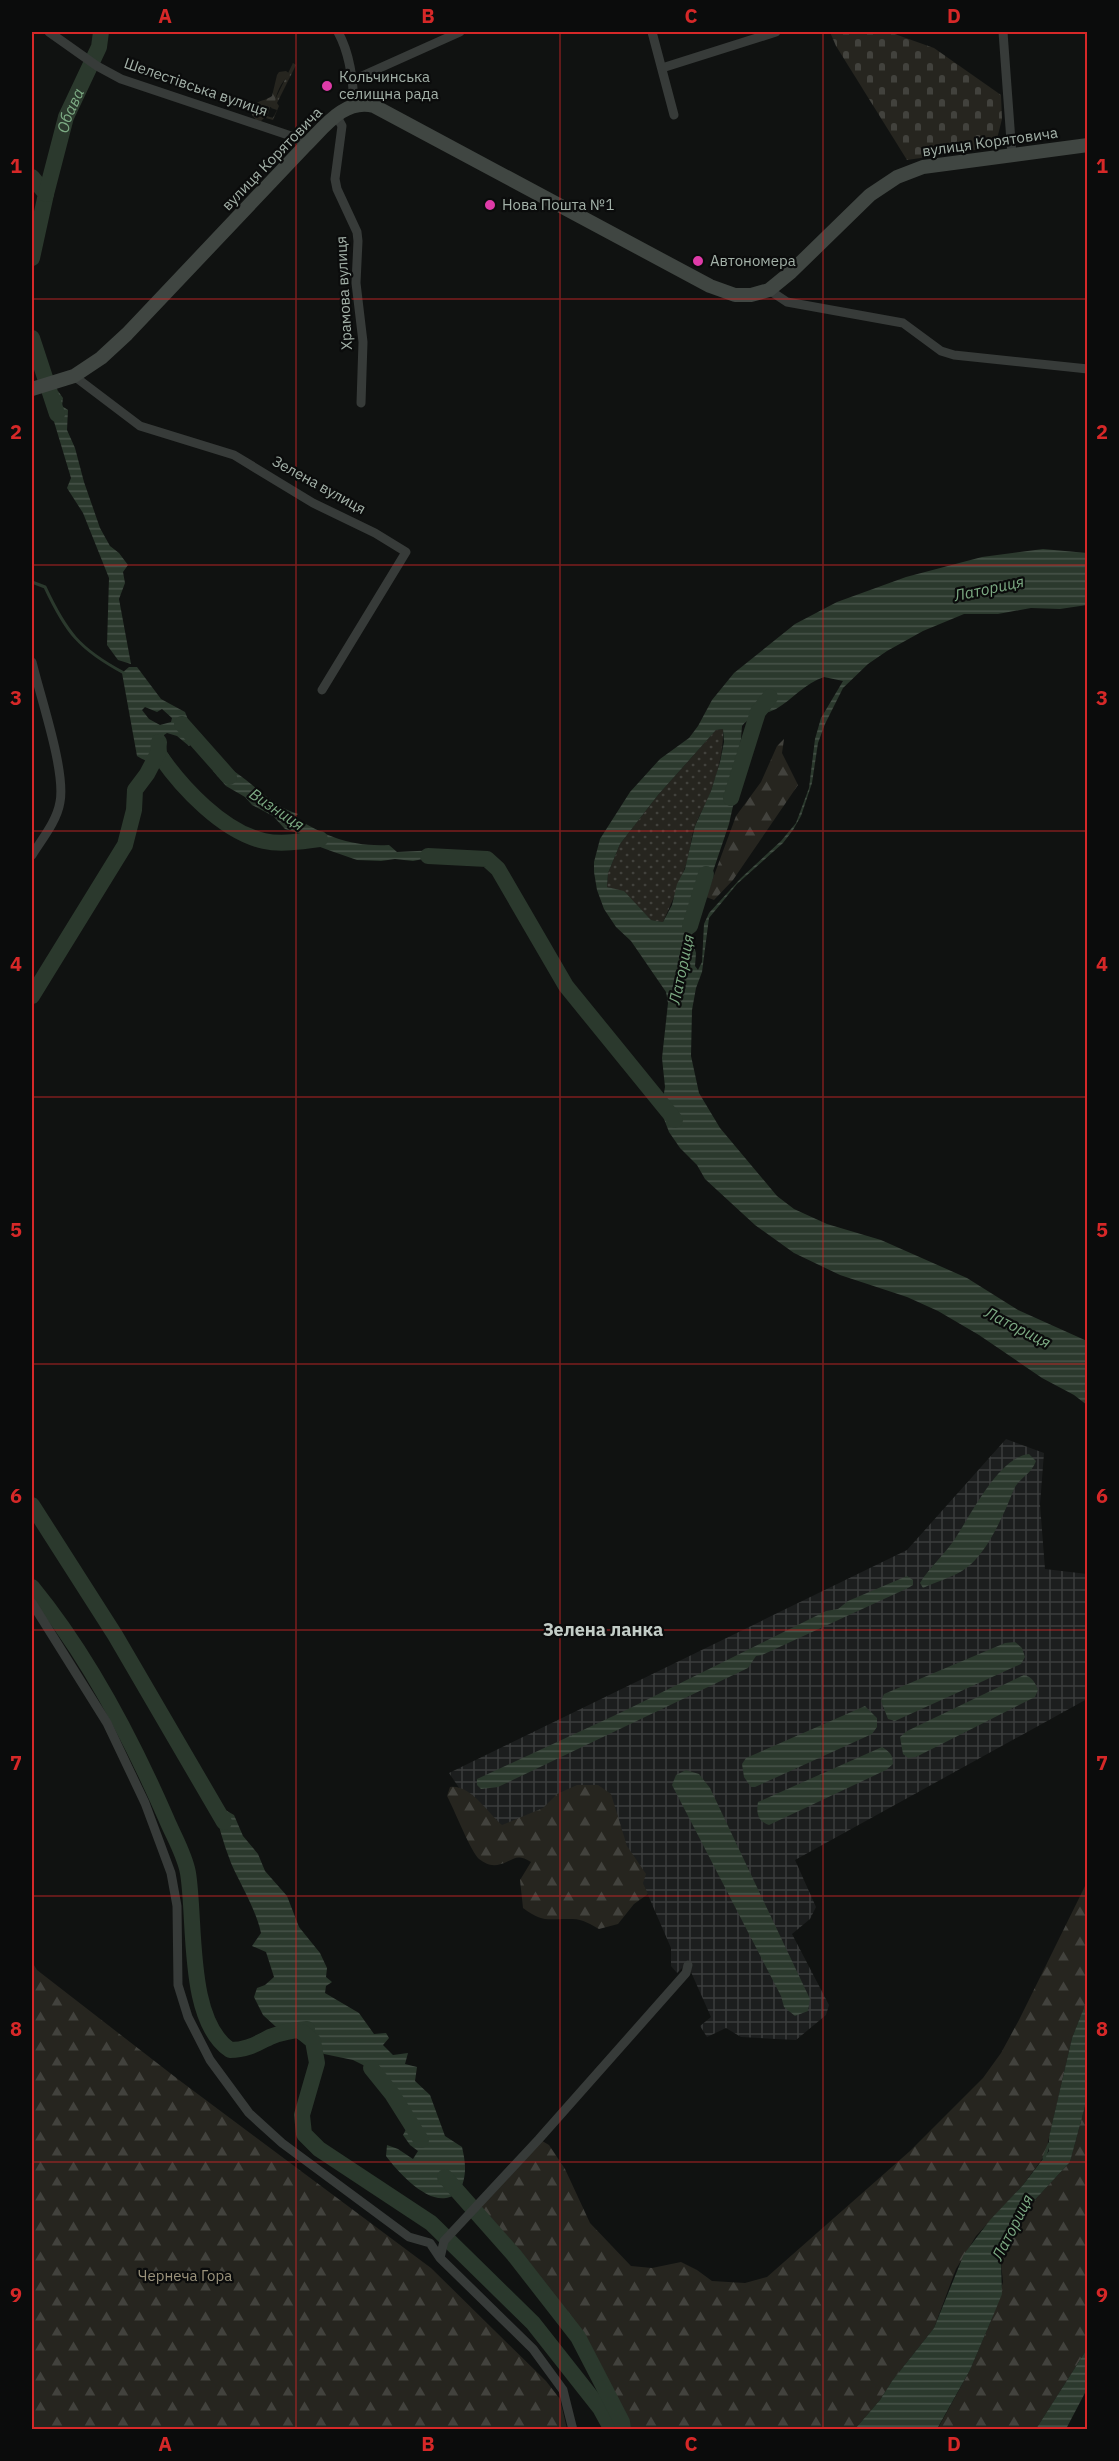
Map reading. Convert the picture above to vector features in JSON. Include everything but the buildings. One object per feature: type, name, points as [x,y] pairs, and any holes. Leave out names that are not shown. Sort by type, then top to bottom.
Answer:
[{"type":"main road","name":"вулиця Корятовича","points":[[32,389],[74,376],[101,357],[127,334],[306,145],[336,115],[354,104],[374,106],[710,286],[735,295],[751,295],[769,290],[791,272],[870,195],[897,177],[923,167],[1088,145]]},
{"type":"street","name":"Шелестівська вулиця","points":[[49,32],[83,57],[121,79],[297,138],[306,145]]},
{"type":"street","points":[[338,32],[343,40],[353,80],[354,104]]},
{"type":"street","points":[[353,80],[460,32]]},
{"type":"street","points":[[652,32],[674,115]]},
{"type":"street","points":[[662,69],[776,32]]},
{"type":"street","points":[[1003,32],[1011,155]]},
{"type":"street","name":"Храмова вулиця","points":[[336,115],[342,126],[335,178],[337,189],[357,232],[358,241],[356,283],[363,342],[360,403]]},
{"type":"street","points":[[769,290],[787,302],[903,323],[941,351],[954,355],[1088,369]]},
{"type":"street","name":"Зелена вулиця","points":[[74,376],[140,426],[234,455],[313,503],[375,533],[406,552],[322,690]]},
{"type":"street","points":[[32,662],[59,770],[61,793],[60,803],[53,820],[32,855]]},
{"type":"street","points":[[32,1603],[107,1723],[145,1803],[171,1873],[177,1906],[178,1985],[188,2017],[210,2060],[249,2113],[282,2143],[409,2237],[430,2243],[440,2258],[533,2349],[563,2390],[573,2430]]},
{"type":"street","points":[[440,2258],[444,2241],[686,1974],[688,1965]]},
{"type":"shaded area","points":[[1006,1439],[1044,1453],[1040,1504],[1045,1569],[1087,1574],[1087,1699],[795,1860],[816,1907],[810,1919],[792,1934],[829,2005],[826,2015],[796,2040],[741,2037],[726,2028],[707,2037],[700,2026],[711,2017],[687,1963],[677,1973],[671,1966],[671,1948],[602,1789],[493,1838],[449,1773],[907,1550]]},
{"type":"green space","points":[[830,32],[889,32],[934,48],[1001,95],[1002,119],[995,147],[907,160],[836,46]]},
{"type":"green space","points":[[293,63],[296,65],[277,103],[279,106],[273,120],[266,118],[267,116],[273,118],[277,110],[271,108]]},
{"type":"green space","points":[[286,71],[290,74],[278,90],[275,108],[270,107],[268,114],[261,121],[256,120],[252,115],[255,106],[272,96],[277,75],[279,72]]},
{"type":"green space","points":[[723,729],[721,757],[716,775],[694,830],[680,882],[663,922],[651,920],[624,892],[607,887],[608,873],[620,844],[658,795],[716,730]]},
{"type":"green space","points":[[784,739],[782,753],[798,785],[733,880],[714,900],[706,897],[736,816],[761,782],[777,746]]},
{"type":"green space","points":[[577,1785],[598,1785],[611,1794],[627,1846],[646,1874],[643,1883],[648,1894],[634,1904],[618,1924],[599,1929],[576,1919],[542,1918],[523,1908],[520,1880],[531,1862],[518,1857],[492,1865],[479,1859],[447,1796],[450,1787],[465,1790],[502,1825],[543,1808],[557,1794]]},
{"type":"green space","points":[[1087,1882],[1087,2000],[1072,2038],[1045,2155],[1023,2185],[976,2236],[956,2269],[934,2328],[892,2381],[880,2400],[855,2429],[623,2429],[622,2422],[578,2337],[514,2255],[477,2213],[497,2184],[539,2139],[549,2145],[565,2169],[590,2223],[631,2266],[652,2268],[681,2262],[712,2281],[745,2283],[767,2277],[910,2151],[983,2078],[1001,2053],[1019,2020]]},
{"type":"green space","name":"Чернеча Гора","points":[[32,1962],[37,1970],[179,2080],[431,2268],[546,2381],[560,2399],[567,2429],[32,2429]]},
{"type":"green space","points":[[1087,2099],[1087,2349],[1036,2429],[937,2430],[970,2370],[993,2316],[1003,2282],[1001,2262],[1007,2246],[1031,2204],[1070,2162]]},
{"type":"water","points":[[58,391],[63,398],[62,406],[68,410],[67,430],[75,448],[100,528],[110,546],[128,565],[123,572],[125,583],[119,599],[131,664],[118,660],[107,645],[109,578],[83,513],[67,488],[71,478],[46,395]]},
{"type":"water","points":[[1043,549],[1087,553],[1087,605],[1060,609],[1031,608],[998,614],[964,614],[923,631],[887,651],[868,664],[843,688],[818,743],[812,783],[801,816],[793,830],[783,843],[737,884],[709,918],[702,972],[692,1010],[691,1056],[699,1093],[720,1128],[777,1196],[794,1209],[827,1224],[881,1240],[967,1278],[1018,1310],[1087,1341],[1087,1405],[938,1311],[907,1297],[840,1275],[794,1253],[755,1225],[705,1179],[697,1165],[680,1148],[669,1132],[661,1111],[665,1087],[662,1058],[668,1003],[666,992],[631,941],[616,927],[604,909],[597,890],[594,872],[600,839],[630,792],[660,759],[689,738],[712,700],[734,673],[795,624],[837,602],[906,577],[982,557]],"holes":[[[824,677],[843,681],[821,718],[815,739],[809,788],[796,823],[709,913],[704,924],[702,962],[698,970],[695,966],[696,953],[691,937],[697,921],[696,898],[709,883],[729,824],[737,788],[742,726],[754,717],[776,709],[811,683]],[[723,729],[724,742],[720,762],[711,791],[695,826],[685,869],[677,884],[672,905],[663,922],[651,920],[624,891],[607,887],[608,873],[620,844],[658,795],[716,730]]]},
{"type":"water","points":[[129,667],[137,667],[161,699],[185,712],[189,722],[202,735],[189,746],[177,736],[167,733],[164,735],[167,752],[173,761],[164,770],[137,756],[122,673]],"holes":[[[145,707],[157,712],[162,709],[172,718],[171,722],[160,725],[149,719],[142,710]]]},
{"type":"water","points":[[214,762],[236,772],[275,803],[298,814],[294,817],[328,835],[362,844],[389,845],[397,852],[438,850],[456,861],[446,860],[437,863],[423,859],[413,861],[357,860],[312,844],[305,835],[285,829],[273,816],[252,805],[245,797],[226,786],[213,771]]},
{"type":"water","points":[[1029,1454],[1036,1461],[1034,1466],[1016,1485],[993,1534],[979,1556],[962,1571],[923,1588],[920,1583],[952,1543],[995,1477],[1017,1458]]},
{"type":"water","points":[[907,1576],[913,1580],[913,1585],[908,1588],[756,1656],[748,1668],[498,1787],[481,1789],[477,1785],[477,1779],[624,1711],[826,1611],[838,1609],[848,1601]]},
{"type":"water","points":[[1015,1642],[1022,1648],[1025,1657],[1021,1664],[895,1721],[888,1719],[881,1701],[884,1694],[1005,1643]]},
{"type":"water","points":[[1024,1675],[1036,1685],[1038,1690],[1035,1697],[916,1757],[908,1758],[903,1754],[900,1737],[907,1731]]},
{"type":"water","points":[[865,1706],[877,1718],[877,1727],[872,1734],[755,1787],[751,1787],[744,1777],[742,1764],[746,1758]]},
{"type":"water","points":[[882,1747],[889,1752],[892,1758],[893,1764],[886,1770],[769,1825],[760,1819],[757,1810],[758,1802]]},
{"type":"water","points":[[686,1770],[699,1774],[710,1788],[810,1999],[808,2011],[795,2016],[784,2007],[781,1996],[672,1785],[676,1775]]},
{"type":"water","points":[[213,1803],[234,1815],[243,1836],[258,1854],[265,1871],[287,1896],[299,1927],[320,1953],[327,1968],[326,1977],[332,1982],[326,1986],[325,1993],[359,2013],[374,2034],[386,2033],[389,2038],[383,2045],[393,2055],[408,2053],[405,2064],[417,2067],[415,2081],[430,2095],[445,2136],[462,2147],[465,2170],[459,2193],[446,2198],[429,2195],[404,2177],[386,2156],[387,2145],[413,2159],[418,2151],[403,2135],[410,2122],[373,2070],[353,2060],[324,2054],[275,2026],[263,2015],[254,1997],[257,1988],[265,1985],[274,1977],[266,1952],[252,1946],[261,1933],[252,1905],[228,1856]]},
{"type":"water","points":[[1087,2000],[1087,2099],[1070,2162],[1031,2204],[1007,2246],[1001,2262],[1002,2294],[970,2370],[937,2429],[855,2429],[880,2400],[892,2381],[934,2328],[964,2254],[1049,2151],[1049,2137],[1072,2038]]},
{"type":"water","points":[[1087,2349],[1087,2389],[1066,2429],[1036,2429]]},
{"type":"waterway","name":"Обава","points":[[46,194],[66,117],[99,47],[101,32]]},
{"type":"waterway","name":"Визниця","points":[[32,177],[46,194],[32,258]]},
{"type":"waterway","name":"Визниця","points":[[32,338],[57,414]]},
{"type":"waterway","points":[[32,582],[45,587],[67,628],[85,647],[124,673]]},
{"type":"waterway","name":"Латориця","points":[[731,798],[758,712],[770,697]]},
{"type":"waterway","name":"Визниця","points":[[182,724],[229,777]]},
{"type":"waterway","points":[[32,996],[125,845],[134,810],[135,790],[158,753],[159,742]]},
{"type":"waterway","points":[[158,753],[178,780],[204,806],[233,828],[249,836],[278,843],[320,839]]},
{"type":"waterway","name":"Визниця","points":[[428,856],[487,859],[498,869],[566,986],[675,1120]]},
{"type":"waterway","name":"Латориця","points":[[690,926],[706,874]]},
{"type":"waterway","points":[[32,1505],[115,1635],[224,1822]]},
{"type":"waterway","points":[[32,1587],[71,1640],[123,1728],[182,1852],[188,1873],[199,1994],[206,2017],[216,2036],[230,2050],[236,2050],[279,2034],[307,2029]]},
{"type":"waterway","points":[[302,2032],[313,2041],[317,2063],[302,2115],[304,2134],[319,2149],[431,2223],[533,2323],[600,2408],[612,2430]]},
{"type":"waterway","points":[[371,2068],[392,2094],[421,2140]]},
{"type":"waterway","name":"Латориця","points":[[1044,2158],[1049,2144]]},
{"type":"waterway","points":[[445,2177],[514,2255],[578,2337],[622,2422],[623,2430]]},
{"type":"place","name":"Кольчинська селищна рада","points":[[327,86]]},
{"type":"place","name":"Нова Пошта №1","points":[[490,205]]},
{"type":"place","name":"Автономера","points":[[698,261]]},
{"type":"district","name":"Зелена ланка","points":[[603,1630]]}]
